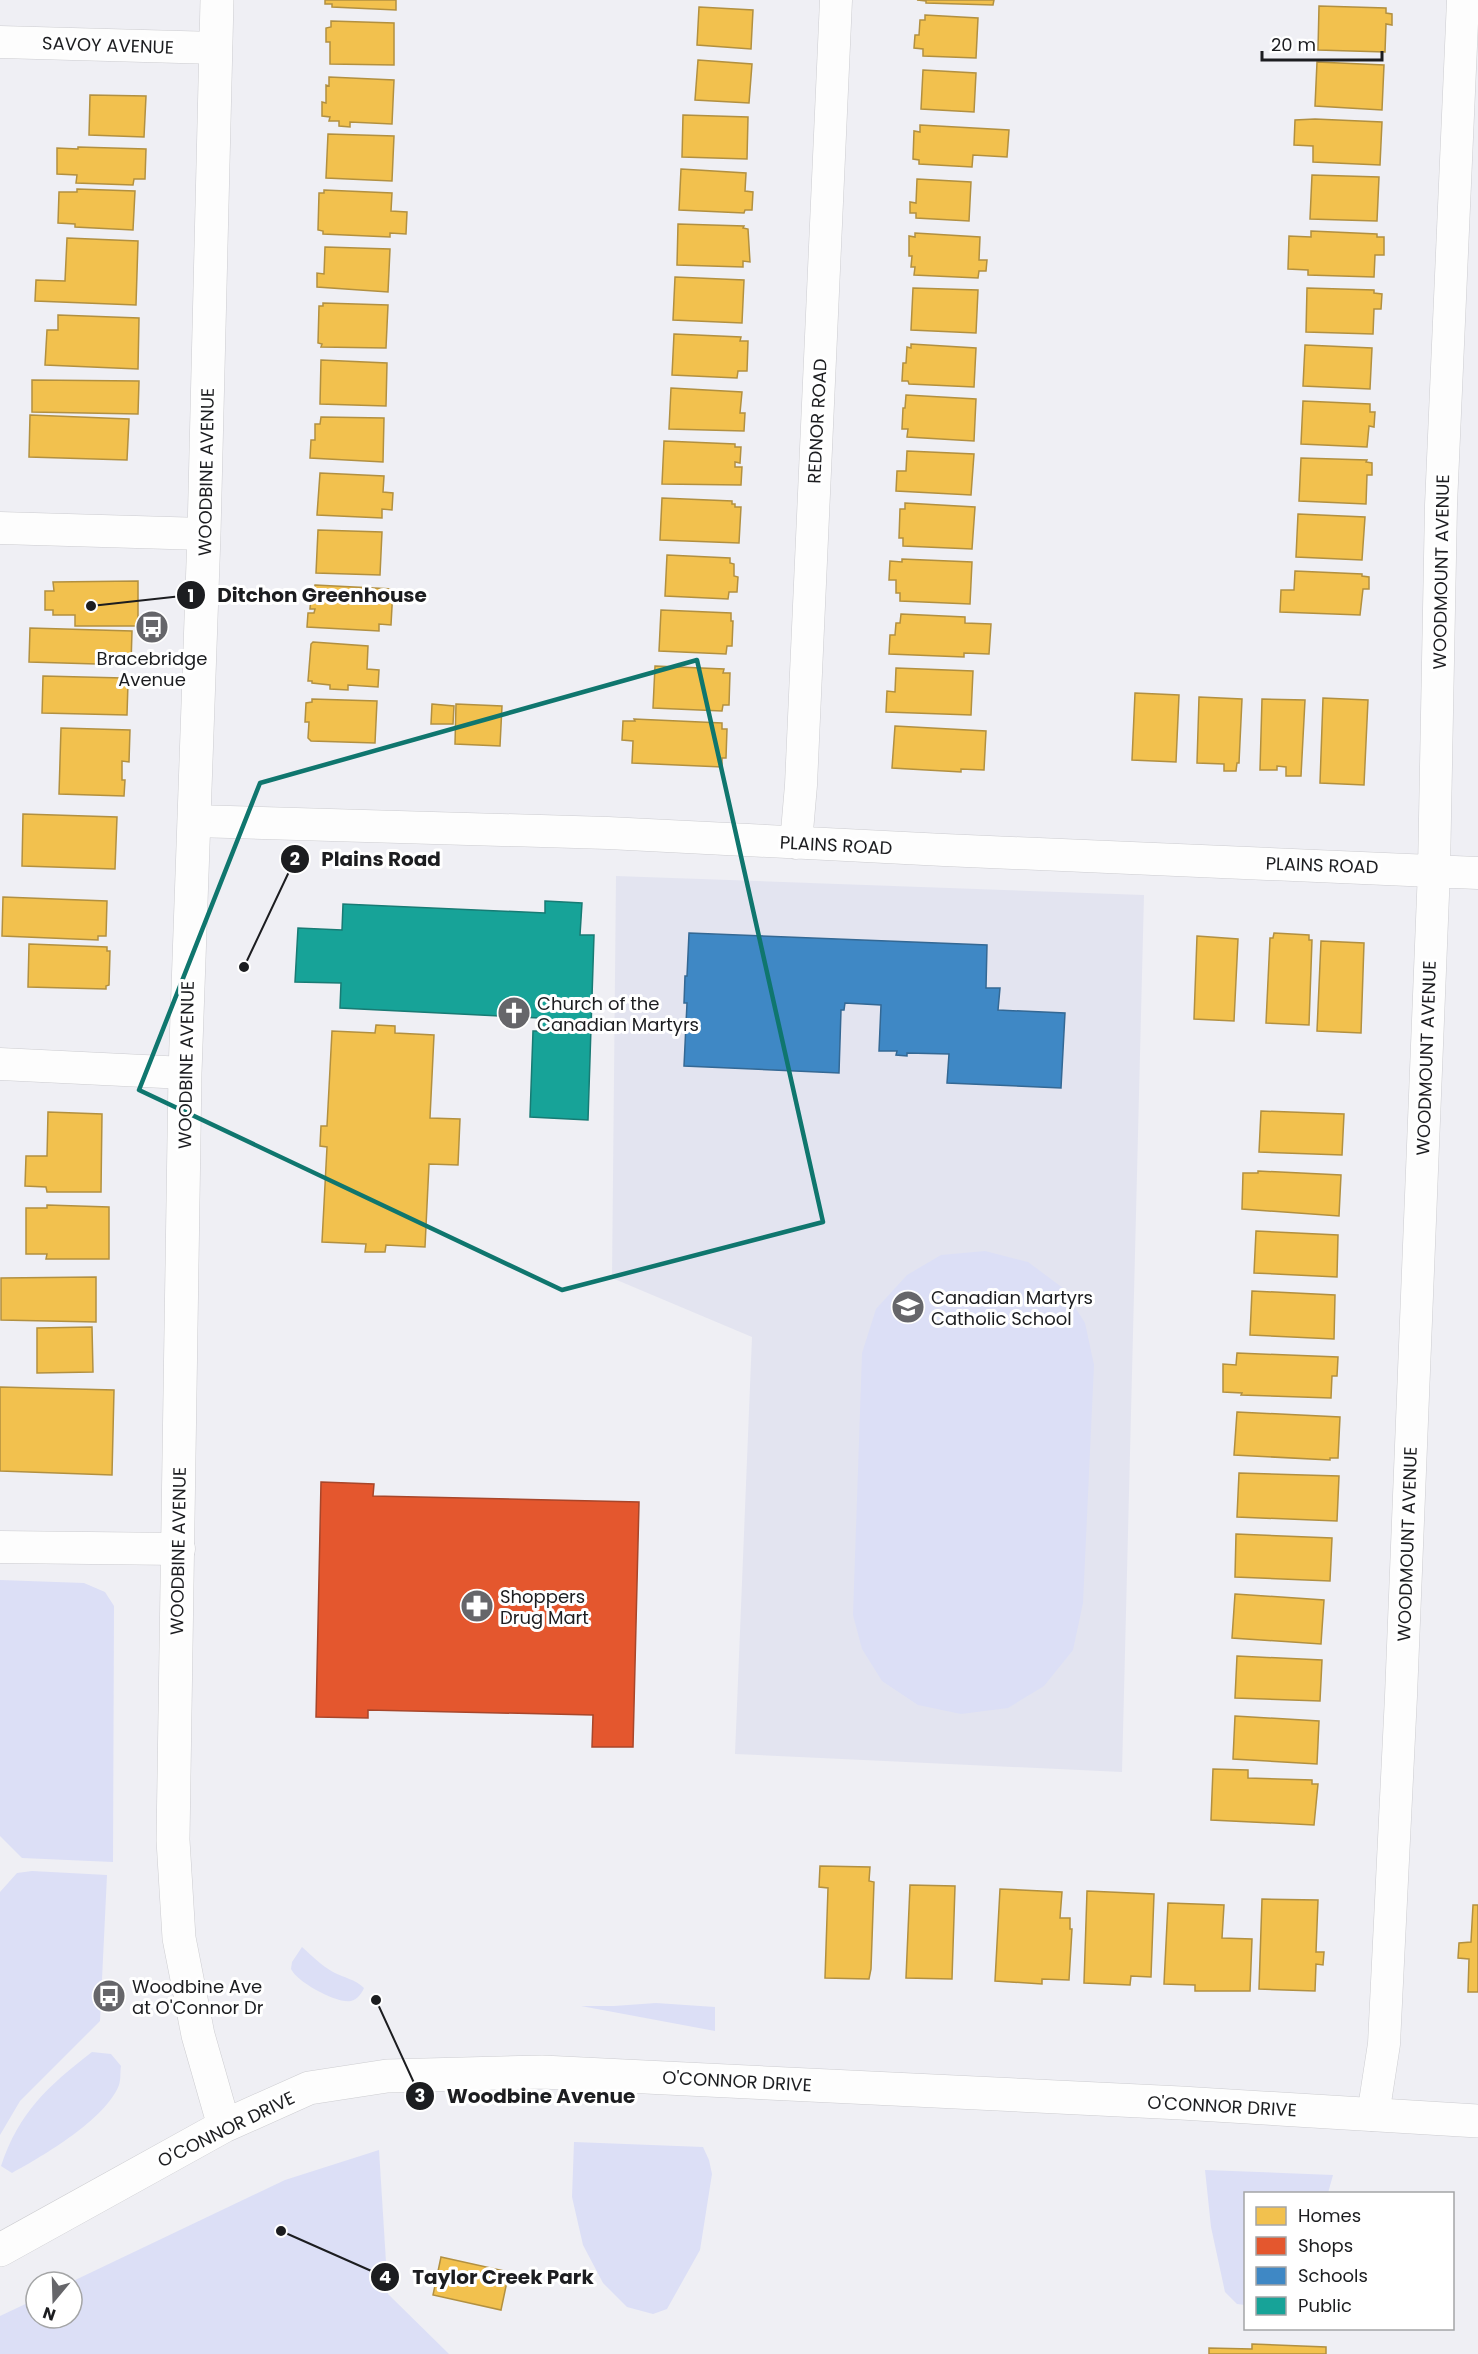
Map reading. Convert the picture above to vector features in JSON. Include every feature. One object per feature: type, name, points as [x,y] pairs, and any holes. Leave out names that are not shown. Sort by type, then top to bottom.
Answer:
[{"type":"main road","name":"WOODBINE AVENUE","points":[[217,0],[204,534],[185,1072],[179,1549],[172,1840],[179,1938],[198,2035],[224,2126]]},
{"type":"main road","name":"O'CONNOR DRIVE","points":[[0,2250],[224,2126],[309,2088],[387,2076],[542,2072],[1158,2102],[1478,2121]]},
{"type":"street","name":"REDNOR ROAD","points":[[796,843],[801,785],[836,0]]},
{"type":"street","name":"WOODMOUNT AVENUE","points":[[1373,2115],[1386,2021],[1434,870],[1441,505],[1463,0]]},
{"type":"street","name":"SAVOY AVENUE","points":[[0,42],[216,48]]},
{"type":"street","points":[[0,528],[204,534]]},
{"type":"street","name":"PLAINS ROAD","points":[[194,821],[609,833],[1478,873]]},
{"type":"street","points":[[0,1064],[185,1072]]},
{"type":"street","points":[[0,1547],[179,1549]]},
{"type":"highlighted area","points":[[697,660],[823,1222],[562,1290],[139,1090],[260,783]]},
{"type":"shaded area","name":"Canadian Martyrs Catholic School","points":[[616,876],[1144,895],[1122,1772],[735,1754],[752,1337],[612,1278]]},
{"type":"shaded area","points":[[985,1251],[1028,1262],[1063,1288],[1085,1323],[1094,1365],[1083,1603],[1073,1650],[1044,1686],[1008,1708],[961,1714],[918,1705],[882,1681],[862,1649],[853,1615],[862,1353],[876,1309],[907,1275],[941,1255]]},
{"type":"shaded area","points":[[0,1580],[84,1583],[105,1592],[114,1606],[113,1862],[22,1858],[0,1836]]},
{"type":"shaded area","points":[[32,1871],[107,1875],[100,2021],[20,2101],[0,2135],[0,1892],[17,1873]]},
{"type":"shaded area","points":[[302,1947],[329,1969],[361,1985],[364,1988],[359,1996],[351,2001],[337,1999],[327,1996],[301,1980],[291,1969],[292,1962]]},
{"type":"shaded area","points":[[656,2003],[715,2007],[715,2031],[581,2006],[614,2006]]},
{"type":"shaded area","points":[[92,2052],[111,2054],[121,2066],[119,2085],[112,2098],[88,2123],[40,2157],[12,2173],[1,2166],[8,2147],[26,2115],[49,2089]]},
{"type":"shaded area","points":[[574,2142],[703,2147],[712,2174],[700,2250],[667,2309],[653,2314],[627,2307],[603,2283],[583,2245],[572,2197]]},
{"type":"shaded area","points":[[379,2150],[388,2294],[449,2354],[0,2354],[0,2316],[24,2305],[24,2330],[84,2330],[84,2276],[285,2180]]},
{"type":"shaded area","points":[[1205,2170],[1333,2175],[1328,2192],[1244,2192],[1244,2305],[1237,2304],[1225,2292],[1211,2227]]},
{"type":"building: Homes","points":[[325,0],[396,0],[396,10],[332,7],[332,4],[325,4]]},
{"type":"building: Homes","points":[[917,0],[994,0],[993,5],[926,3],[926,1]]},
{"type":"building: Homes","points":[[1319,6],[1386,8],[1386,13],[1392,14],[1392,25],[1386,24],[1385,52],[1318,50]]},
{"type":"building: Homes","points":[[699,7],[753,10],[751,49],[697,45]]},
{"type":"building: Homes","points":[[925,15],[978,18],[976,58],[923,56],[923,49],[914,48],[915,35],[919,35],[920,20],[925,20]]},
{"type":"building: Homes","points":[[331,21],[394,23],[394,65],[330,64],[330,42],[326,42],[326,28],[331,27]]},
{"type":"building: Homes","points":[[698,60],[752,64],[749,103],[695,100]]},
{"type":"building: Homes","points":[[1317,62],[1384,65],[1382,110],[1315,106]]},
{"type":"building: Homes","points":[[923,70],[976,73],[974,112],[921,109]]},
{"type":"building: Homes","points":[[329,77],[394,80],[392,124],[350,122],[350,127],[339,126],[339,121],[329,121],[330,117],[322,116],[322,102],[326,103],[326,85],[329,86]]},
{"type":"building: Homes","points":[[90,95],[146,96],[144,137],[89,135]]},
{"type":"building: Homes","points":[[683,115],[748,117],[747,159],[682,157]]},
{"type":"building: Homes","points":[[1295,120],[1382,122],[1380,165],[1313,162],[1313,146],[1294,145]]},
{"type":"building: Homes","points":[[920,125],[1009,130],[1007,157],[973,155],[972,167],[919,164],[919,160],[913,159],[914,131],[920,132]]},
{"type":"building: Homes","points":[[328,134],[394,136],[392,181],[326,178]]},
{"type":"building: Homes","points":[[78,147],[146,149],[145,179],[134,179],[133,185],[76,183],[77,175],[57,174],[57,148],[78,149]]},
{"type":"building: Homes","points":[[681,169],[746,173],[745,191],[753,192],[752,210],[745,210],[744,213],[679,210]]},
{"type":"building: Homes","points":[[1312,175],[1379,177],[1377,221],[1310,219]]},
{"type":"building: Homes","points":[[917,179],[971,182],[969,221],[916,218],[916,213],[910,213],[910,202],[916,203]]},
{"type":"building: Homes","points":[[77,189],[135,191],[133,230],[75,227],[75,224],[58,223],[59,192],[77,192]]},
{"type":"building: Homes","points":[[324,190],[392,193],[391,211],[407,212],[406,234],[390,233],[390,237],[323,234],[323,231],[318,230],[319,193],[324,193]]},
{"type":"building: Homes","points":[[678,224],[744,226],[743,228],[748,229],[750,262],[743,261],[743,267],[677,265]]},
{"type":"building: Homes","points":[[1311,231],[1377,234],[1377,237],[1384,237],[1384,255],[1375,255],[1374,277],[1308,275],[1308,270],[1288,269],[1289,236],[1311,237]]},
{"type":"building: Homes","points":[[915,233],[980,237],[979,260],[987,260],[986,271],[979,271],[978,278],[914,275],[915,267],[911,267],[912,256],[909,256],[909,236],[915,237]]},
{"type":"building: Homes","points":[[67,238],[138,241],[136,305],[35,301],[36,280],[65,281]]},
{"type":"building: Homes","points":[[325,247],[390,249],[388,292],[317,287],[317,273],[324,274]]},
{"type":"building: Homes","points":[[675,277],[744,280],[742,323],[673,320]]},
{"type":"building: Homes","points":[[913,288],[978,290],[976,333],[911,330]]},
{"type":"building: Homes","points":[[1307,288],[1374,290],[1374,293],[1382,294],[1381,309],[1374,309],[1373,334],[1306,332]]},
{"type":"building: Homes","points":[[323,303],[388,305],[386,348],[321,347],[322,344],[318,343],[319,306],[323,306]]},
{"type":"building: Homes","points":[[58,315],[139,318],[138,369],[45,365],[47,330],[58,330]]},
{"type":"building: Homes","points":[[674,334],[741,337],[740,341],[748,341],[747,371],[738,371],[737,378],[672,375]]},
{"type":"building: Homes","points":[[911,344],[976,348],[974,387],[909,384],[908,381],[902,381],[903,363],[906,363],[907,347],[911,348]]},
{"type":"building: Homes","points":[[1305,345],[1372,348],[1370,389],[1303,386]]},
{"type":"building: Homes","points":[[321,360],[387,363],[386,406],[320,404]]},
{"type":"building: Homes","points":[[32,380],[139,381],[138,414],[32,412]]},
{"type":"building: Homes","points":[[671,388],[742,392],[740,413],[745,413],[744,431],[669,429]]},
{"type":"building: Homes","points":[[906,395],[976,399],[974,441],[907,437],[908,429],[902,429]]},
{"type":"building: Homes","points":[[1303,401],[1370,404],[1370,412],[1375,412],[1374,427],[1369,426],[1367,447],[1301,444]]},
{"type":"building: Homes","points":[[30,415],[129,419],[127,460],[29,457]]},
{"type":"building: Homes","points":[[321,417],[384,418],[383,462],[310,458],[311,440],[315,440],[315,424],[320,424]]},
{"type":"building: Homes","points":[[664,441],[735,444],[735,447],[741,447],[740,463],[735,462],[735,467],[742,467],[741,485],[662,484]]},
{"type":"building: Homes","points":[[907,451],[974,454],[971,495],[896,491],[897,471],[906,471]]},
{"type":"building: Homes","points":[[1301,458],[1367,460],[1366,462],[1372,463],[1372,475],[1367,475],[1366,504],[1299,501]]},
{"type":"building: Homes","points":[[320,473],[384,476],[383,492],[393,493],[392,510],[382,509],[382,518],[317,515]]},
{"type":"building: Homes","points":[[662,498],[732,501],[735,507],[741,507],[739,543],[660,540]]},
{"type":"building: Homes","points":[[905,503],[975,507],[972,549],[903,546],[903,538],[899,538],[900,509],[905,509]]},
{"type":"building: Homes","points":[[1298,514],[1365,517],[1362,560],[1296,557]]},
{"type":"building: Homes","points":[[318,530],[382,532],[380,575],[316,573]]},
{"type":"building: Homes","points":[[667,555],[730,558],[730,563],[734,564],[734,576],[738,577],[737,592],[729,592],[728,599],[665,596]]},
{"type":"building: Homes","points":[[902,559],[972,562],[970,604],[900,601],[900,593],[896,593],[896,580],[889,580],[890,561],[902,562]]},
{"type":"building: Homes","points":[[1295,571],[1362,574],[1362,576],[1369,577],[1369,589],[1363,589],[1360,615],[1280,612],[1281,590],[1294,590]]},
{"type":"building: Homes","points":[[138,581],[138,626],[75,626],[75,615],[53,615],[53,610],[45,610],[45,591],[54,591],[53,582]]},
{"type":"building: Homes","points":[[315,585],[393,589],[391,625],[379,624],[379,631],[307,627],[308,613],[314,613],[315,609],[310,609],[311,595],[314,594]]},
{"type":"building: Homes","points":[[661,610],[731,613],[732,646],[727,646],[726,654],[659,651]]},
{"type":"building: Homes","points":[[901,614],[965,617],[965,623],[991,624],[989,654],[964,653],[964,657],[889,654],[890,635],[895,635],[896,623],[900,623]]},
{"type":"building: Homes","points":[[30,628],[132,631],[131,665],[29,662]]},
{"type":"building: Homes","points":[[313,642],[368,646],[367,669],[379,670],[378,687],[348,685],[348,690],[330,689],[330,685],[308,681]]},
{"type":"building: Homes","points":[[655,666],[724,669],[723,673],[730,673],[729,705],[723,705],[722,711],[653,708]]},
{"type":"building: Homes","points":[[896,668],[973,671],[971,715],[886,712],[887,691],[895,692]]},
{"type":"building: Homes","points":[[43,676],[123,678],[123,683],[128,683],[127,715],[42,713]]},
{"type":"building: Homes","points":[[1135,693],[1179,695],[1176,762],[1132,760]]},
{"type":"building: Homes","points":[[1199,697],[1242,699],[1239,763],[1237,763],[1236,771],[1224,771],[1224,764],[1197,763]]},
{"type":"building: Homes","points":[[1323,698],[1368,700],[1364,785],[1320,783]]},
{"type":"building: Homes","points":[[312,699],[377,701],[375,743],[311,741],[308,738],[309,722],[305,722],[306,703],[312,702]]},
{"type":"building: Homes","points":[[1262,699],[1305,700],[1301,776],[1286,776],[1286,767],[1277,766],[1277,770],[1260,770]]},
{"type":"building: Homes","points":[[432,704],[454,706],[453,724],[431,724]]},
{"type":"building: Homes","points":[[456,704],[502,706],[500,746],[455,744]]},
{"type":"building: Homes","points":[[634,719],[722,723],[722,729],[727,729],[726,758],[722,758],[722,767],[632,763],[633,741],[622,740],[623,721],[635,721]]},
{"type":"building: Homes","points":[[895,726],[986,731],[984,770],[961,769],[961,772],[892,768]]},
{"type":"building: Homes","points":[[61,728],[130,730],[129,762],[122,761],[122,780],[125,780],[124,796],[59,794]]},
{"type":"building: Homes","points":[[23,814],[117,817],[115,869],[22,866]]},
{"type":"building: Homes","points":[[3,897],[107,901],[106,936],[98,936],[98,940],[2,936]]},
{"type":"building: Homes","points":[[1274,933],[1309,935],[1309,940],[1312,940],[1309,1025],[1266,1023],[1270,938],[1273,938]]},
{"type":"building: Homes","points":[[1197,936],[1238,939],[1234,1021],[1194,1019]]},
{"type":"building: Homes","points":[[1321,941],[1364,943],[1361,1033],[1317,1031]]},
{"type":"building: Homes","points":[[29,944],[107,947],[107,951],[110,951],[109,985],[106,989],[28,987]]},
{"type":"building: Homes","points":[[376,1025],[395,1026],[395,1033],[434,1035],[430,1118],[460,1119],[458,1165],[429,1164],[425,1247],[386,1245],[385,1252],[365,1252],[366,1244],[322,1242],[327,1147],[320,1146],[321,1126],[327,1126],[332,1031],[375,1033]]},
{"type":"building: Homes","points":[[1261,1111],[1344,1114],[1342,1155],[1259,1152]]},
{"type":"building: Homes","points":[[48,1112],[102,1114],[101,1192],[47,1192],[46,1187],[25,1186],[26,1156],[47,1156]]},
{"type":"building: Homes","points":[[1258,1171],[1341,1175],[1339,1216],[1242,1209],[1243,1173],[1258,1173]]},
{"type":"building: Homes","points":[[47,1205],[109,1207],[109,1259],[46,1259],[47,1254],[26,1254],[26,1208],[47,1208]]},
{"type":"building: Homes","points":[[1256,1231],[1338,1235],[1337,1277],[1254,1273]]},
{"type":"building: Homes","points":[[96,1277],[96,1322],[1,1320],[1,1278]]},
{"type":"building: Homes","points":[[1252,1291],[1335,1295],[1334,1339],[1250,1335]]},
{"type":"building: Homes","points":[[92,1327],[93,1372],[37,1373],[37,1328]]},
{"type":"building: Homes","points":[[1237,1353],[1338,1357],[1337,1376],[1332,1376],[1331,1398],[1241,1395],[1242,1393],[1223,1392],[1223,1364],[1236,1365]]},
{"type":"building: Homes","points":[[0,1387],[114,1390],[112,1475],[0,1471]]},
{"type":"building: Homes","points":[[1237,1412],[1340,1417],[1338,1458],[1330,1458],[1330,1460],[1234,1455]]},
{"type":"building: Homes","points":[[1239,1473],[1339,1476],[1337,1521],[1237,1517]]},
{"type":"building: Homes","points":[[1236,1534],[1332,1538],[1330,1581],[1235,1577]]},
{"type":"building: Homes","points":[[1235,1594],[1324,1600],[1321,1644],[1232,1638]]},
{"type":"building: Homes","points":[[1237,1656],[1322,1660],[1320,1701],[1235,1698]]},
{"type":"building: Homes","points":[[1235,1716],[1319,1721],[1317,1764],[1233,1759]]},
{"type":"building: Homes","points":[[1213,1769],[1248,1770],[1248,1778],[1312,1780],[1312,1784],[1318,1784],[1314,1825],[1211,1820]]},
{"type":"building: Homes","points":[[820,1866],[870,1867],[869,1881],[874,1882],[869,1979],[825,1978],[828,1888],[819,1887]]},
{"type":"building: Homes","points":[[910,1885],[955,1886],[952,1979],[906,1978]]},
{"type":"building: Homes","points":[[1000,1889],[1062,1892],[1060,1918],[1070,1918],[1070,1929],[1072,1929],[1069,1980],[1042,1979],[1042,1984],[995,1981]]},
{"type":"building: Homes","points":[[1087,1891],[1154,1894],[1151,1977],[1131,1976],[1130,1985],[1084,1983]]},
{"type":"building: Homes","points":[[1262,1899],[1318,1900],[1316,1952],[1324,1952],[1323,1965],[1316,1964],[1315,1991],[1259,1989]]},
{"type":"building: Homes","points":[[1168,1903],[1224,1905],[1222,1938],[1252,1939],[1250,1991],[1195,1991],[1195,1985],[1164,1984]]},
{"type":"building: Homes","points":[[1473,1905],[1478,1905],[1478,1992],[1468,1992],[1469,1959],[1458,1958],[1459,1943],[1471,1942]]},
{"type":"building: Homes","points":[[441,2257],[509,2272],[501,2310],[433,2295]]},
{"type":"building: Homes","points":[[1252,2344],[1326,2347],[1326,2354],[1209,2354],[1209,2348],[1252,2349]]},
{"type":"building: Shops","name":"Shoppers Drug Mart","points":[[321,1482],[374,1484],[373,1496],[639,1502],[633,1747],[592,1747],[593,1715],[368,1710],[368,1718],[316,1717]]},
{"type":"building: Schools","points":[[689,933],[987,945],[986,988],[1000,988],[998,1010],[1065,1013],[1061,1088],[947,1083],[949,1054],[907,1053],[907,1056],[896,1055],[897,1051],[879,1051],[881,1005],[845,1003],[844,1010],[841,1010],[839,1073],[684,1066],[687,1003],[684,1003],[685,976],[687,976]]},
{"type":"building: Public","name":"Church of the Canadian Martyrs","points":[[545,901],[582,903],[580,935],[594,935],[588,1120],[530,1117],[533,1031],[540,1031],[540,1018],[340,1008],[341,983],[295,982],[298,928],[342,930],[343,904],[545,913]]},
{"type":"place","name":"Ditchon Greenhouse","points":[[91,606]]},
{"type":"place","name":"Bracebridge Avenue","points":[[152,627]]},
{"type":"place","name":"Plains Road","points":[[244,967]]},
{"type":"place","name":"Church of the Canadian Martyrs","points":[[514,1013]]},
{"type":"place","name":"Canadian Martyrs Catholic School","points":[[908,1307]]},
{"type":"place","name":"Shoppers Drug Mart","points":[[477,1606]]},
{"type":"place","name":"Woodbine Ave at O'Connor Dr","points":[[109,1996]]},
{"type":"place","name":"Woodbine Avenue","points":[[376,2000]]},
{"type":"place","name":"Taylor Creek Park","points":[[281,2231]]}]
